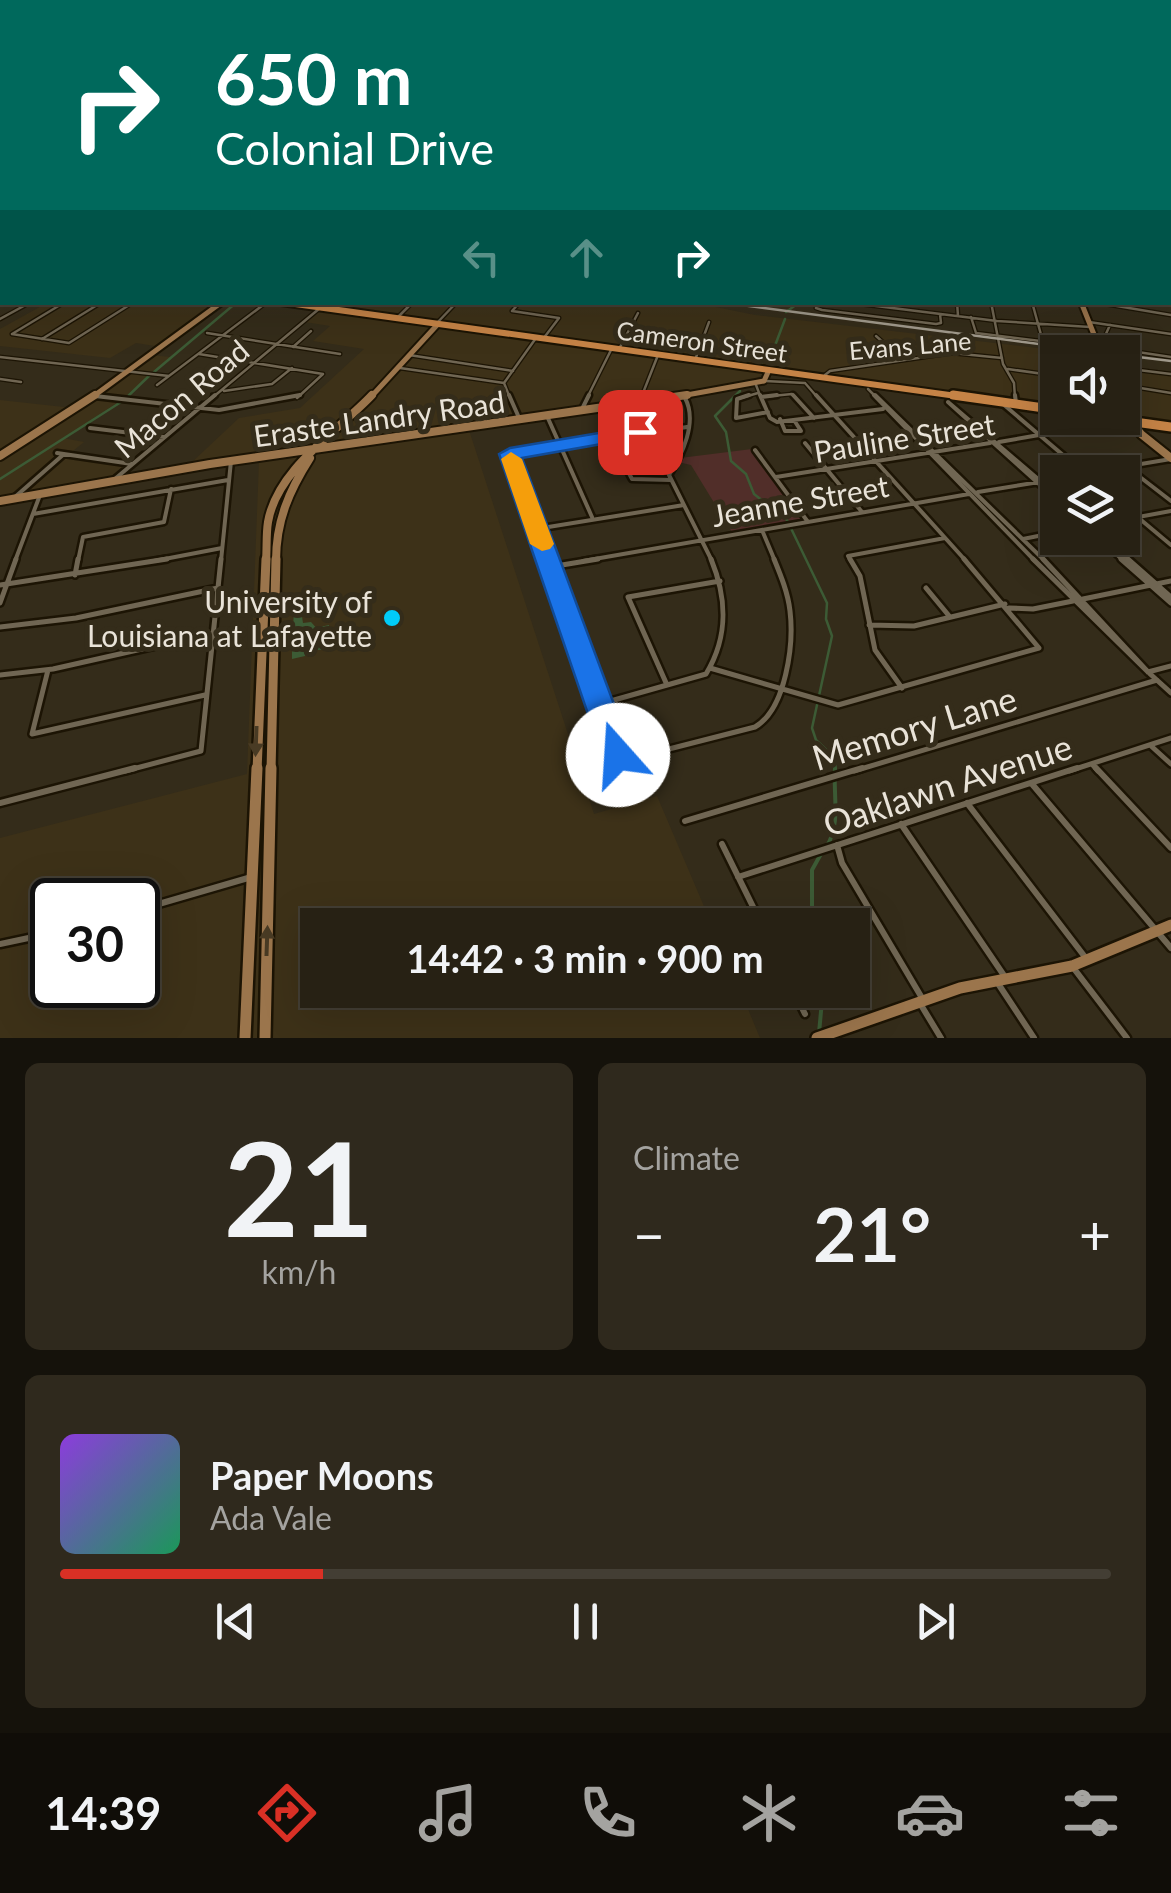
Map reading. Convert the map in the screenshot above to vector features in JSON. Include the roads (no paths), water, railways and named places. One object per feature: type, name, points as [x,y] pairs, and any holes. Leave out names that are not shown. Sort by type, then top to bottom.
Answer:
[{"type":"main road","name":"Cameron Street","points":[[301,305],[769,370],[805,379],[824,378],[1040,407]]},
{"type":"main road","points":[[1140,420],[1171,427]]},
{"type":"street","points":[[0,320],[26,305]]},
{"type":"street","points":[[61,305],[12,334],[69,343],[129,305]]},
{"type":"street","points":[[41,340],[97,305]]},
{"type":"street","points":[[0,456],[94,396],[218,305]]},
{"type":"street","points":[[157,385],[263,305]]},
{"type":"street","points":[[396,318],[410,305]]},
{"type":"street","points":[[244,1038],[264,536],[271,508],[287,478],[398,367],[453,305]]},
{"type":"street","points":[[504,382],[559,318],[512,310],[517,305]]},
{"type":"street","points":[[818,305],[818,309],[940,324],[940,314]]},
{"type":"street","points":[[872,305],[971,318],[1110,325],[1171,334]]},
{"type":"street","points":[[907,310],[908,305]]},
{"type":"street","points":[[958,305],[958,316]]},
{"type":"street","points":[[992,305],[1016,403]]},
{"type":"street","points":[[1033,305],[1041,335]]},
{"type":"street","points":[[1082,305],[1094,335]]},
{"type":"street","points":[[1111,305],[1171,315]]},
{"type":"street","name":"Macon Road","points":[[114,481],[320,308]]},
{"type":"street","points":[[581,411],[638,313]]},
{"type":"street","points":[[971,318],[974,332],[1040,342]]},
{"type":"street","points":[[694,360],[710,322]]},
{"type":"street","points":[[1110,325],[1105,336],[1111,348],[1171,357]]},
{"type":"street","points":[[293,346],[311,331]]},
{"type":"street","points":[[206,333],[340,354]]},
{"type":"street","points":[[876,336],[903,360]]},
{"type":"street","name":"Evans Lane","points":[[824,378],[830,371],[956,353],[1002,358]]},
{"type":"street","points":[[94,396],[219,410],[296,398],[323,374],[199,354]]},
{"type":"street","points":[[409,355],[513,371]]},
{"type":"street","points":[[640,403],[658,355]]},
{"type":"street","points":[[0,357],[170,376]]},
{"type":"street","points":[[398,367],[504,382]]},
{"type":"street","points":[[221,390],[272,384],[292,368]]},
{"type":"street","points":[[1005,369],[1040,374]]},
{"type":"street","points":[[769,370],[760,389],[768,412],[786,432],[801,431],[794,420]]},
{"type":"street","points":[[1140,370],[1171,374]]},
{"type":"street","points":[[0,379],[20,382]]},
{"type":"street","points":[[710,668],[838,705],[1039,648],[1007,606],[805,379]]},
{"type":"street","name":"Eraste Landry Road","points":[[0,500],[231,462],[684,396],[760,389],[805,379]]},
{"type":"street","points":[[504,382],[520,420]]},
{"type":"street","points":[[768,412],[736,418],[737,399],[760,389],[792,394],[814,418]]},
{"type":"street","points":[[1140,389],[1171,393]]},
{"type":"street","points":[[600,704],[700,678],[710,668],[726,617],[720,581],[704,540],[670,480],[670,469],[685,449],[689,404],[684,396]]},
{"type":"street","points":[[994,442],[948,402],[1038,482]]},
{"type":"street","points":[[1002,402],[1062,455]]},
{"type":"street","points":[[780,421],[888,408],[1171,693]]},
{"type":"street","points":[[547,416],[593,519]]},
{"type":"street","points":[[90,428],[164,437]]},
{"type":"street","points":[[687,428],[510,454],[618,755],[626,762],[763,724],[770,717],[791,649],[792,614],[762,530]]},
{"type":"street","points":[[1140,430],[1171,458]]},
{"type":"street","name":"Pauline Street","points":[[776,478],[1039,436]]},
{"type":"street","points":[[609,437],[630,478],[670,480]]},
{"type":"street","points":[[806,443],[862,512]]},
{"type":"street","points":[[265,1038],[274,598],[280,518],[292,484],[315,450]]},
{"type":"street","points":[[755,450],[808,522]]},
{"type":"street","points":[[57,453],[132,464]]},
{"type":"street","points":[[14,498],[64,454]]},
{"type":"street","points":[[1140,464],[1171,458]]},
{"type":"street","points":[[0,804],[194,756],[202,747],[231,462]]},
{"type":"street","points":[[1140,476],[1171,501]]},
{"type":"street","points":[[33,514],[228,480]]},
{"type":"street","name":"Jeanne Street","points":[[550,566],[1038,482]]},
{"type":"street","points":[[74,576],[83,537],[164,522],[171,489]]},
{"type":"street","points":[[972,493],[1084,598],[1148,672]]},
{"type":"street","points":[[0,603],[40,494]]},
{"type":"street","points":[[536,528],[684,504]]},
{"type":"street","points":[[1140,517],[1171,511]]},
{"type":"street","points":[[1140,519],[1171,544]]},
{"type":"street","points":[[1016,540],[1040,535]]},
{"type":"street","points":[[903,688],[875,650],[860,576],[848,556],[945,538]]},
{"type":"street","points":[[4,585],[222,548]]},
{"type":"street","points":[[1120,555],[1171,600]]},
{"type":"street","points":[[668,687],[628,597],[720,581]]},
{"type":"street","points":[[869,625],[906,627],[1007,606],[1033,609],[1171,581]]},
{"type":"street","points":[[0,627],[65,620],[218,588]]},
{"type":"street","points":[[926,588],[950,617]]},
{"type":"street","points":[[261,600],[274,598]]},
{"type":"street","points":[[0,675],[48,670],[213,633]]},
{"type":"street","points":[[1148,672],[1171,666]]},
{"type":"street","points":[[48,670],[32,734],[208,695]]},
{"type":"street","name":"Memory Lane","points":[[685,821],[1156,680]]},
{"type":"street","points":[[258,690],[272,688]]},
{"type":"street","name":"Oaklawn Avenue","points":[[738,876],[1171,738]]},
{"type":"street","points":[[1150,745],[1171,764]]},
{"type":"street","points":[[1092,763],[1171,848]]},
{"type":"street","points":[[1030,782],[1171,948]]},
{"type":"street","points":[[967,803],[1088,960]]},
{"type":"street","points":[[901,824],[1034,1038]]},
{"type":"street","points":[[722,844],[754,908]]},
{"type":"street","points":[[837,846],[842,863],[940,1038]]},
{"type":"street","points":[[160,904],[267,873]]},
{"type":"street","points":[[823,1036],[851,1033],[921,1000],[1072,966],[1171,924]]},
{"type":"street","points":[[0,944],[30,938]]},
{"type":"street","points":[[1072,966],[1127,1038]]},
{"type":"street","points":[[801,1008],[804,1014]]},
{"type":"waterway","points":[[154,372],[233,305]]},
{"type":"waterway","points":[[786,312],[796,305]]},
{"type":"waterway","points":[[761,364],[776,343],[785,319]]},
{"type":"waterway","points":[[126,398],[150,375]]},
{"type":"waterway","points":[[740,391],[715,416],[726,432],[731,461],[746,474],[754,494],[787,520],[827,603],[826,619],[832,636],[812,728],[816,740],[836,759],[835,771]]},
{"type":"waterway","points":[[0,479],[121,402]]},
{"type":"waterway","points":[[827,846],[835,818],[835,771]]},
{"type":"waterway","points":[[812,908],[812,870],[822,852]]},
{"type":"waterway","points":[[819,1033],[821,1008]]},
{"type":"railway","points":[[742,305],[1040,344]]},
{"type":"railway","points":[[1140,357],[1171,361]]},
{"type":"place","name":"University of Louisiana at Lafayette","points":[[392,618]]}]
